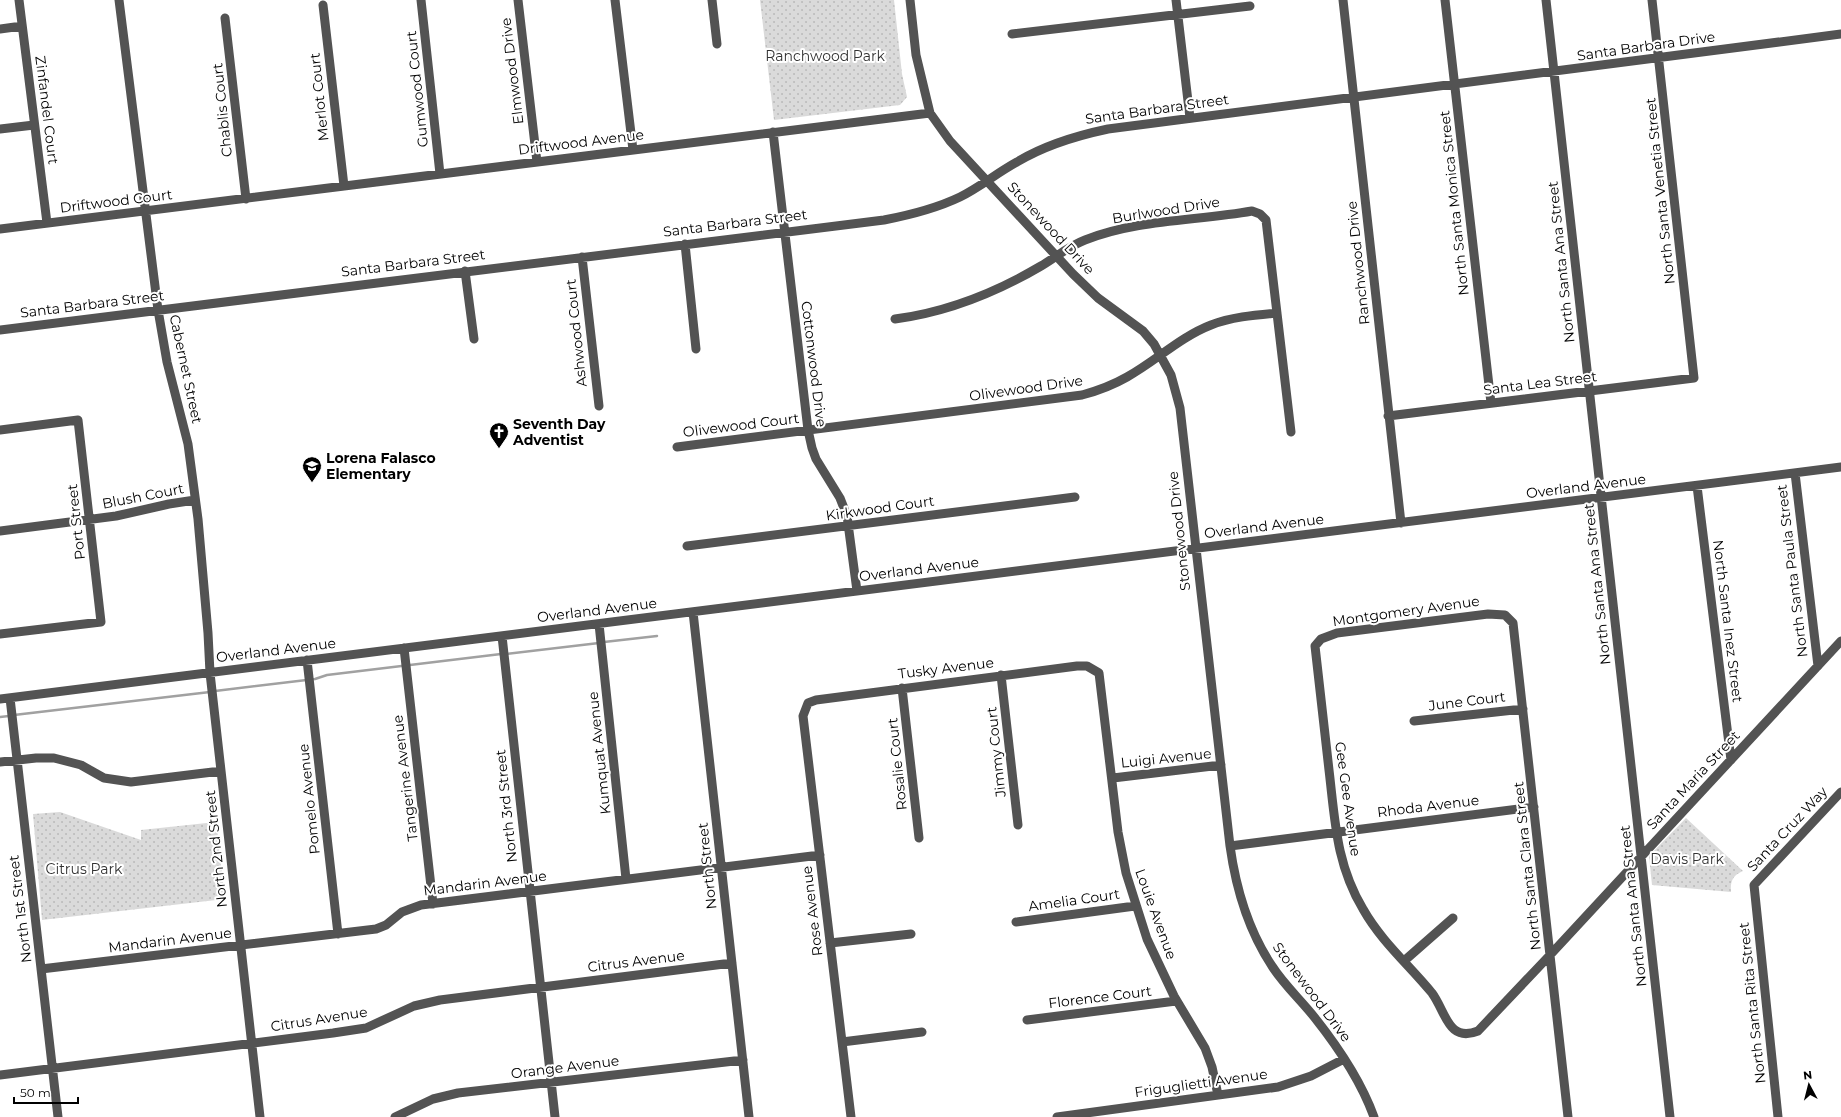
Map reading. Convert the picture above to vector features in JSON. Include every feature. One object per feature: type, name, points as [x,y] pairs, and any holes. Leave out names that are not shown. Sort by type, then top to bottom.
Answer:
[{"type":"street","name":"Zinfandel Court","points":[[19,0],[47,224]]},
{"type":"street","name":"Cabernet Street","points":[[119,0],[158,310],[167,362],[188,444],[208,633],[210,673]]},
{"type":"street","name":"Gumwood Court","points":[[421,0],[440,174]]},
{"type":"street","name":"Elmwood Drive","points":[[518,0],[537,162]]},
{"type":"street","points":[[615,0],[633,150]]},
{"type":"street","points":[[712,0],[717,44]]},
{"type":"street","name":"Stonewood Drive","points":[[910,0],[916,55],[930,113],[950,141],[1056,256],[1098,298],[1143,331],[1161,354],[1171,375],[1178,397],[1230,846],[1240,896],[1257,941],[1272,966],[1286,986],[1314,1017],[1344,1059],[1362,1090],[1374,1117]]},
{"type":"street","points":[[1176,0],[1190,118]]},
{"type":"street","name":"Ranchwood Drive","points":[[1343,0],[1401,523]]},
{"type":"street","name":"North Santa Monica Street","points":[[1446,0],[1491,403]]},
{"type":"street","name":"North Santa Ana Street","points":[[1546,0],[1670,1117]]},
{"type":"street","name":"North Santa Venetia Street","points":[[1652,0],[1676,199],[1694,378]]},
{"type":"street","name":"Merlot Court","points":[[323,5],[344,186]]},
{"type":"street","points":[[1012,34],[1250,6]]},
{"type":"street","name":"Chablis Court","points":[[225,18],[241,199]]},
{"type":"street","points":[[0,29],[22,26]]},
{"type":"street","name":"Santa Barbara Drive","points":[[1455,85],[1841,34]]},
{"type":"street","name":"Santa Barbara Street","points":[[0,330],[582,256],[884,220],[913,214],[959,197],[1034,152],[1079,135],[1136,124],[1455,85]]},
{"type":"street","name":"Driftwood Avenue","points":[[241,199],[930,113]]},
{"type":"street","points":[[0,129],[34,125]]},
{"type":"street","name":"Cottonwood Drive","points":[[773,132],[783,231],[808,430],[816,459],[840,498],[849,526],[857,591]]},
{"type":"street","name":"Driftwood Court","points":[[0,229],[241,199]]},
{"type":"street","name":"Burlwood Drive","points":[[895,320],[947,309],[981,298],[1042,266],[1056,256],[1087,239],[1127,228],[1252,211],[1260,214],[1266,220],[1277,313]]},
{"type":"street","points":[[685,244],[696,349]]},
{"type":"street","name":"Ashwood Court","points":[[582,256],[599,406]]},
{"type":"street","points":[[466,271],[474,339]]},
{"type":"street","points":[[1277,313],[1292,432]]},
{"type":"street","name":"Olivewood Drive","points":[[808,430],[1082,395],[1098,391],[1128,377],[1161,354],[1211,325],[1252,316],[1277,313]]},
{"type":"street","name":"Santa Lea Street","points":[[1388,416],[1694,378]]},
{"type":"street","name":"Port Street","points":[[0,430],[78,420],[101,622],[0,634]]},
{"type":"street","name":"Olivewood Court","points":[[677,446],[808,430]]},
{"type":"street","name":"Overland Avenue","points":[[0,699],[1841,467]]},
{"type":"street","name":"North Santa Paula Street","points":[[1795,473],[1818,666]]},
{"type":"street","name":"North Santa Inez Street","points":[[1697,486],[1731,760]]},
{"type":"street","name":"Kirkwood Court","points":[[687,546],[1076,497]]},
{"type":"street","name":"Blush Court","points":[[0,531],[116,516],[168,504],[195,500]]},
{"type":"street","name":"North Street","points":[[693,612],[749,1117]]},
{"type":"street","name":"Montgomery Avenue","points":[[1315,646],[1321,639],[1337,633],[1488,614],[1505,615]]},
{"type":"street","name":"North Santa Clara Street","points":[[1505,615],[1513,623],[1568,1117]]},
{"type":"street","name":"Kumquat Avenue","points":[[599,624],[626,880]]},
{"type":"street","name":"North 3rd Street","points":[[502,636],[529,892],[555,1117]]},
{"type":"street","name":"Santa Maria Street","points":[[1462,1035],[1478,1031],[1841,641]]},
{"type":"street","name":"Gee Gee Avenue","points":[[1315,646],[1335,832],[1348,882],[1362,909],[1377,932],[1437,1000],[1454,1031],[1462,1035]]},
{"type":"street","name":"Tangerine Avenue","points":[[404,648],[433,904]]},
{"type":"street","name":"Pomelo Avenue","points":[[307,660],[338,934]]},
{"type":"street","name":"Tusky Avenue","points":[[808,703],[816,700],[902,688],[1087,666]]},
{"type":"street","name":"Louie Avenue","points":[[1087,666],[1099,673],[1120,839],[1126,873],[1135,906],[1147,939],[1176,1001],[1205,1048],[1212,1067],[1218,1095]]},
{"type":"street","name":"North 2nd Street","points":[[210,673],[260,1117]]},
{"type":"street","name":"Jimmy Court","points":[[1002,676],[1018,825]]},
{"type":"street","name":"Rosalie Court","points":[[902,688],[919,838]]},
{"type":"street","name":"North 1st Street","points":[[10,698],[58,1117]]},
{"type":"street","name":"Rose Avenue","points":[[808,703],[803,716],[851,1117]]},
{"type":"street","name":"June Court","points":[[1414,721],[1523,708]]},
{"type":"street","points":[[0,762],[44,757],[64,760],[82,765],[104,778],[122,782],[222,771]]},
{"type":"street","name":"Luigi Avenue","points":[[1113,778],[1221,766]]},
{"type":"street","name":"Santa Cruz Way","points":[[1754,885],[1841,792]]},
{"type":"street","name":"Rhoda Avenue","points":[[1230,846],[1534,807]]},
{"type":"street","name":"Mandarin Avenue","points":[[41,969],[376,929],[386,925],[402,912],[421,905],[820,855]]},
{"type":"street","name":"North Santa Rita Street","points":[[1754,885],[1778,1117]]},
{"type":"street","name":"Amelia Court","points":[[1016,922],[1135,906]]},
{"type":"street","points":[[1404,961],[1453,918]]},
{"type":"street","points":[[830,943],[910,934]]},
{"type":"street","name":"Citrus Avenue","points":[[0,1075],[366,1028],[414,1006],[440,1000],[732,963]]},
{"type":"street","name":"Florence Court","points":[[1027,1020],[1176,1001]]},
{"type":"street","points":[[842,1042],[922,1032]]},
{"type":"street","name":"Friguglietti Avenue","points":[[1057,1117],[1286,1085],[1311,1076],[1344,1059]]},
{"type":"street","name":"Orange Avenue","points":[[395,1117],[434,1099],[458,1093],[743,1060]]},
{"type":"green space","name":"Ranchwood Park","points":[[760,0],[894,0],[902,74],[907,97],[900,105],[774,120]]},
{"type":"green space","name":"Citrus Park","points":[[60,812],[141,840],[141,830],[216,822],[225,899],[42,920],[33,814]]},
{"type":"green space","name":"Davis Park","points":[[1686,818],[1743,871],[1737,874],[1733,879],[1731,892],[1652,885],[1649,856]]},
{"type":"waterway","points":[[604,642],[657,636]]},
{"type":"waterway","points":[[506,654],[599,643]]},
{"type":"waterway","points":[[215,691],[315,679],[327,675],[501,654]]},
{"type":"waterway","points":[[14,715],[210,692]]},
{"type":"waterway","points":[[0,717],[9,716]]},
{"type":"place","name":"Seventh Day Adventist","points":[[499,449]]},
{"type":"place","name":"Lorena Falasco Elementary","points":[[312,483]]}]
